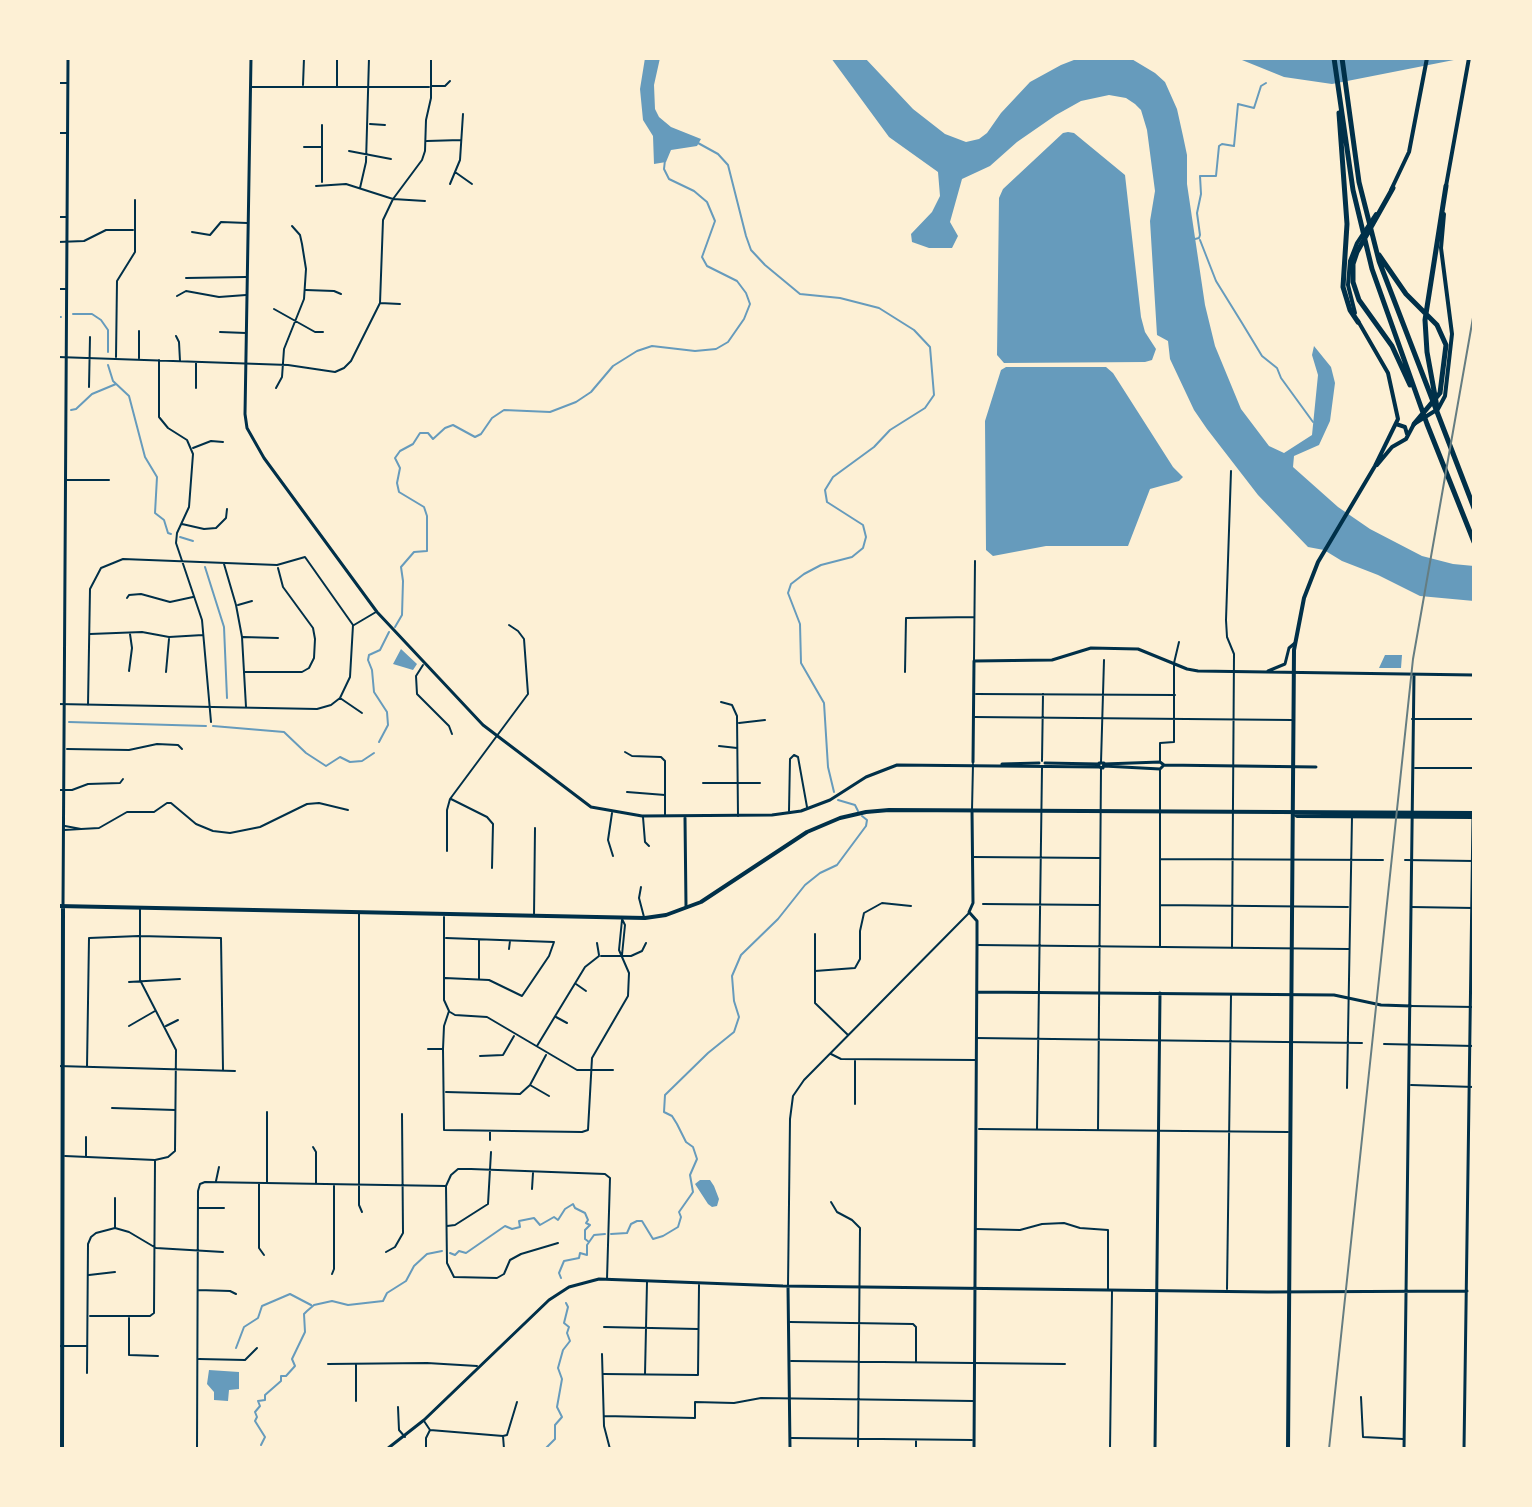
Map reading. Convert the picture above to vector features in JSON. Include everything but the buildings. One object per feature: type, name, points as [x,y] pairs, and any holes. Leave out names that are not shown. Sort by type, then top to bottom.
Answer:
[{"type":"highway","points":[[1334,58],[1366,211],[1386,284],[1429,385],[1439,420],[1474,508]]},
{"type":"highway","points":[[1342,58],[1344,99],[1360,220],[1368,253],[1425,422],[1474,542]]},
{"type":"highway","points":[[1344,99],[1339,127],[1347,235],[1343,287],[1350,310],[1358,322]]},
{"type":"highway","points":[[1429,385],[1425,320],[1446,186]]},
{"type":"highway","points":[[1393,188],[1357,252],[1353,275],[1359,300],[1387,338],[1410,381]]},
{"type":"highway","points":[[1374,243],[1396,282],[1442,332],[1446,345],[1440,393],[1414,424]]},
{"type":"main road","points":[[1288,1449],[1295,643],[1304,598],[1318,562],[1375,466],[1398,416],[1388,373],[1358,322],[1348,290],[1350,261],[1357,243],[1393,188],[1409,152],[1427,58]]},
{"type":"main road","points":[[1375,466],[1407,436],[1414,424],[1425,422],[1442,404],[1449,367],[1451,318],[1441,248],[1446,186],[1469,58]]},
{"type":"main road","points":[[1396,424],[1405,427],[1407,436]]},
{"type":"main road","points":[[1391,433],[1399,442]]},
{"type":"main road","points":[[1352,816],[1353,813],[1370,811]]},
{"type":"main road","points":[[62,1449],[60,906],[645,918],[686,909],[807,832],[866,812],[1370,811],[1411,814]]},
{"type":"main road","points":[[1292,813],[1297,816],[1473,815]]},
{"type":"street","points":[[60,906],[60,771],[63,748],[60,648],[66,495],[68,58]]},
{"type":"street","points":[[251,58],[247,428],[256,446],[377,612],[496,736],[581,801],[612,813],[642,816],[685,818],[788,814],[830,800],[866,777],[906,764],[1316,767]]},
{"type":"street","points":[[303,87],[304,58]]},
{"type":"street","points":[[337,58],[337,87]]},
{"type":"street","points":[[360,188],[366,155],[369,58]]},
{"type":"street","points":[[58,357],[283,364],[330,372],[341,370],[351,361],[380,303],[385,212],[422,160],[431,86],[431,58],[420,58]]},
{"type":"street","points":[[250,87],[445,86],[450,81]]},
{"type":"street","points":[[58,83],[68,83]]},
{"type":"street","points":[[450,184],[460,160],[463,114]]},
{"type":"street","points":[[368,124],[385,125]]},
{"type":"street","points":[[322,125],[322,183]]},
{"type":"street","points":[[58,133],[67,133]]},
{"type":"street","points":[[426,141],[461,140]]},
{"type":"street","points":[[304,147],[322,147]]},
{"type":"street","points":[[349,151],[391,159]]},
{"type":"street","points":[[454,171],[472,184]]},
{"type":"street","points":[[316,186],[322,183],[346,184],[393,199],[425,201]]},
{"type":"street","points":[[116,359],[117,281],[133,258],[135,200]]},
{"type":"street","points":[[58,217],[67,217]]},
{"type":"street","points":[[192,232],[210,235],[221,222],[248,223]]},
{"type":"street","points":[[276,388],[282,377],[284,347],[303,306],[305,290],[306,265],[301,239],[292,226]]},
{"type":"street","points":[[58,242],[84,241],[106,230],[134,230]]},
{"type":"street","points":[[186,278],[248,277]]},
{"type":"street","points":[[58,289],[77,289]]},
{"type":"street","points":[[305,290],[336,291],[341,294]]},
{"type":"street","points":[[177,296],[186,291],[219,297],[247,295]]},
{"type":"street","points":[[380,303],[400,304]]},
{"type":"street","points":[[274,309],[315,332],[323,332]]},
{"type":"street","points":[[139,331],[139,359]]},
{"type":"street","points":[[220,332],[247,333]]},
{"type":"street","points":[[176,336],[180,361]]},
{"type":"street","points":[[89,387],[90,337]]},
{"type":"street","points":[[159,360],[159,417],[164,425],[183,437],[192,448],[192,491],[176,540],[202,620],[211,722]]},
{"type":"street","points":[[196,362],[196,388]]},
{"type":"street","points":[[192,448],[211,441],[223,442]]},
{"type":"street","points":[[1231,471],[1226,620],[1227,637],[1234,654],[1232,948]]},
{"type":"street","points":[[66,480],[109,480]]},
{"type":"street","points":[[58,495],[66,495]]},
{"type":"street","points":[[182,524],[216,528],[226,518],[227,509]]},
{"type":"street","points":[[58,554],[64,554]]},
{"type":"street","points":[[61,704],[88,705],[317,709],[331,705],[340,698],[350,677],[353,625],[305,557],[277,565],[123,559],[101,568],[90,589],[88,705]]},
{"type":"street","points":[[790,1449],[788,1286],[791,1102],[798,1088],[969,912],[973,903],[975,561]]},
{"type":"street","points":[[224,563],[242,637],[246,708]]},
{"type":"street","points":[[244,672],[302,672],[309,668],[314,658],[315,634],[283,587],[277,565]]},
{"type":"street","points":[[127,598],[132,594],[145,595],[170,602],[195,597]]},
{"type":"street","points":[[236,605],[252,601]]},
{"type":"street","points":[[58,605],[64,605]]},
{"type":"street","points":[[353,625],[377,612]]},
{"type":"street","points":[[905,672],[906,618],[974,617]]},
{"type":"street","points":[[447,851],[450,799],[528,694],[525,643],[520,633],[509,625]]},
{"type":"street","points":[[89,634],[142,632],[169,637],[204,635]]},
{"type":"street","points":[[129,671],[130,633]]},
{"type":"street","points":[[166,672],[169,637]]},
{"type":"street","points":[[242,637],[278,638]]},
{"type":"street","points":[[1160,947],[1160,743],[1174,742],[1174,663],[1179,642]]},
{"type":"street","points":[[1267,671],[1285,664],[1289,648],[1295,643]]},
{"type":"street","points":[[974,661],[1052,660],[1091,648],[1138,649],[1198,671],[1474,676],[1472,1087],[1464,1449]]},
{"type":"street","points":[[1098,1130],[1104,660]]},
{"type":"street","points":[[424,664],[416,676],[417,694],[449,726],[452,734]]},
{"type":"street","points":[[1404,1449],[1414,675]]},
{"type":"street","points":[[973,694],[1175,695]]},
{"type":"street","points":[[1037,1129],[1043,694]]},
{"type":"street","points":[[340,698],[362,713]]},
{"type":"street","points":[[721,702],[732,705],[738,723],[738,816]]},
{"type":"street","points":[[973,717],[1293,720]]},
{"type":"street","points":[[1412,719],[1473,719]]},
{"type":"street","points":[[738,723],[765,720]]},
{"type":"street","points":[[63,748],[134,750],[157,744],[178,745],[182,749]]},
{"type":"street","points":[[719,746],[738,748]]},
{"type":"street","points":[[625,752],[632,756],[661,757],[665,761],[665,817]]},
{"type":"street","points":[[788,814],[790,759],[794,755],[798,757],[807,809]]},
{"type":"street","points":[[1412,768],[1473,768]]},
{"type":"street","points":[[60,790],[88,784],[120,783],[123,779]]},
{"type":"street","points":[[703,783],[760,783]]},
{"type":"street","points":[[627,792],[666,795]]},
{"type":"street","points":[[450,799],[487,817],[493,824],[492,868]]},
{"type":"street","points":[[62,831],[99,828],[127,812],[154,812],[167,803],[204,827],[234,833],[260,827],[307,804],[319,803],[348,810]]},
{"type":"street","points":[[612,813],[608,840],[613,856]]},
{"type":"street","points":[[642,816],[645,842],[649,846]]},
{"type":"street","points":[[1347,1088],[1352,816]]},
{"type":"street","points":[[685,818],[686,909]]},
{"type":"street","points":[[534,917],[535,828]]},
{"type":"street","points":[[973,857],[1100,858]]},
{"type":"street","points":[[1160,859],[1383,860]]},
{"type":"street","points":[[1405,860],[1473,861]]},
{"type":"street","points":[[641,887],[639,898],[645,918]]},
{"type":"street","points":[[815,971],[855,968],[860,959],[860,931],[864,913],[882,903],[911,906]]},
{"type":"street","points":[[983,904],[1100,905]]},
{"type":"street","points":[[1160,905],[1350,907]]},
{"type":"street","points":[[62,1156],[155,1160],[168,1157],[175,1151],[176,1050],[140,980],[140,907]]},
{"type":"street","points":[[1411,907],[1473,908]]},
{"type":"street","points":[[359,912],[359,1185],[362,1212]]},
{"type":"street","points":[[969,912],[977,921],[974,1449]]},
{"type":"street","points":[[444,915],[444,1000],[449,1011],[455,1015],[487,1017],[577,1070],[613,1070]]},
{"type":"street","points":[[449,1011],[444,1026],[443,1049],[444,1130],[588,1130],[592,1058],[628,996],[629,973],[619,950],[622,919]]},
{"type":"street","points":[[815,934],[815,1003],[849,1036]]},
{"type":"street","points":[[87,1067],[89,938],[139,936],[221,938],[223,1070]]},
{"type":"street","points":[[444,938],[554,942],[549,956],[522,996],[489,980],[444,978]]},
{"type":"street","points":[[479,939],[479,978]]},
{"type":"street","points":[[509,949],[510,939]]},
{"type":"street","points":[[597,943],[599,956]]},
{"type":"street","points":[[537,1047],[585,967],[599,956],[622,956],[642,951],[646,943]]},
{"type":"street","points":[[977,945],[1349,949]]},
{"type":"street","points":[[129,982],[180,979]]},
{"type":"street","points":[[575,984],[586,991]]},
{"type":"street","points":[[977,992],[1334,995],[1381,1005],[1472,1007]]},
{"type":"street","points":[[1155,1449],[1160,993]]},
{"type":"street","points":[[1226,1292],[1231,994]]},
{"type":"street","points":[[129,1026],[156,1011]]},
{"type":"street","points":[[555,1017],[567,1023]]},
{"type":"street","points":[[166,1026],[178,1020]]},
{"type":"street","points":[[480,1056],[503,1055],[515,1035]]},
{"type":"street","points":[[976,1038],[1362,1043]]},
{"type":"street","points":[[1384,1044],[1472,1046]]},
{"type":"street","points":[[428,1049],[443,1049]]},
{"type":"street","points":[[444,1092],[520,1094],[530,1085],[547,1054]]},
{"type":"street","points":[[831,1054],[835,1058],[855,1059],[976,1060]]},
{"type":"street","points":[[855,1059],[855,1104]]},
{"type":"street","points":[[60,1066],[235,1071]]},
{"type":"street","points":[[530,1085],[549,1096]]},
{"type":"street","points":[[1411,1085],[1472,1087]]},
{"type":"street","points":[[112,1108],[176,1110]]},
{"type":"street","points":[[267,1112],[267,1183]]},
{"type":"street","points":[[386,1252],[395,1247],[403,1233],[402,1114]]},
{"type":"street","points":[[975,1129],[1289,1132]]},
{"type":"street","points":[[490,1131],[490,1140]]},
{"type":"street","points":[[86,1137],[86,1157]]},
{"type":"street","points":[[313,1147],[316,1152],[316,1184]]},
{"type":"street","points":[[447,1227],[488,1204],[491,1152]]},
{"type":"street","points":[[88,1316],[153,1315],[155,1160]]},
{"type":"street","points":[[216,1182],[219,1167]]},
{"type":"street","points":[[558,1243],[510,1260],[504,1274],[497,1278],[454,1277],[447,1263],[446,1186],[451,1175],[458,1169],[603,1173],[608,1176],[607,1279]]},
{"type":"street","points":[[532,1189],[534,1172]]},
{"type":"street","points":[[259,1183],[259,1248],[264,1255]]},
{"type":"street","points":[[197,1449],[200,1184],[446,1186]]},
{"type":"street","points":[[332,1274],[334,1184]]},
{"type":"street","points":[[115,1198],[115,1228]]},
{"type":"street","points":[[831,1202],[837,1212],[860,1228],[858,1449]]},
{"type":"street","points":[[198,1208],[224,1208]]},
{"type":"street","points":[[974,1229],[1020,1230],[1042,1224],[1064,1223],[1080,1228],[1108,1230],[1110,1449]]},
{"type":"street","points":[[87,1373],[88,1244],[91,1237],[115,1228],[129,1232],[156,1248],[223,1252]]},
{"type":"street","points":[[88,1275],[115,1272]]},
{"type":"street","points":[[387,1449],[424,1420],[549,1300],[569,1287],[607,1279],[788,1286],[1288,1293],[1474,1291]]},
{"type":"street","points":[[645,1374],[647,1280]]},
{"type":"street","points":[[604,1374],[698,1375],[699,1284]]},
{"type":"street","points":[[198,1290],[236,1294]]},
{"type":"street","points":[[129,1317],[129,1355],[158,1356]]},
{"type":"street","points":[[789,1322],[913,1324],[916,1327],[916,1363]]},
{"type":"street","points":[[604,1327],[699,1329]]},
{"type":"street","points":[[60,1346],[87,1346]]},
{"type":"street","points":[[197,1359],[245,1360],[257,1348]]},
{"type":"street","points":[[602,1354],[604,1416],[610,1449]]},
{"type":"street","points":[[790,1361],[1065,1364]]},
{"type":"street","points":[[328,1364],[477,1366]]},
{"type":"street","points":[[356,1364],[356,1401]]},
{"type":"street","points":[[1361,1397],[1363,1437],[1404,1439]]},
{"type":"street","points":[[604,1416],[695,1418],[695,1402],[734,1403],[761,1398],[973,1401]]},
{"type":"street","points":[[430,1430],[507,1435],[517,1402]]},
{"type":"street","points":[[398,1407],[399,1430],[405,1437]]},
{"type":"street","points":[[424,1420],[430,1430]]},
{"type":"street","points":[[426,1449],[430,1430]]},
{"type":"street","points":[[503,1436],[504,1449]]},
{"type":"street","points":[[790,1438],[974,1440]]},
{"type":"street","points":[[916,1439],[916,1449]]},
{"type":"water","points":[[645,58],[660,58],[654,85],[655,109],[659,117],[671,127],[701,139],[697,146],[671,150],[666,162],[654,164],[653,136],[643,120],[640,89]]},
{"type":"water","points":[[831,58],[865,58],[913,109],[945,134],[966,142],[987,133],[1030,82],[1079,58],[1130,58],[1155,73],[1165,82],[1177,109],[1187,155],[1187,184],[1205,305],[1215,346],[1241,409],[1269,446],[1284,453],[1312,435],[1318,375],[1312,355],[1314,346],[1331,367],[1335,383],[1330,421],[1319,445],[1294,456],[1293,467],[1338,507],[1370,529],[1422,556],[1474,566],[1474,601],[1420,596],[1324,550],[1308,547],[1258,495],[1194,410],[1170,359],[1168,341],[1157,335],[1150,221],[1155,191],[1147,130],[1141,110],[1135,104],[1126,98],[1109,95],[1081,101],[1017,142],[990,166],[962,179],[950,222],[958,236],[952,248],[929,248],[912,242],[911,234],[932,212],[940,196],[938,172],[889,137]]},
{"type":"water","points":[[1237,58],[1464,58],[1332,84],[1284,77]]},
{"type":"water","points":[[1063,133],[1074,133],[1125,175],[1141,317],[1145,332],[1156,349],[1152,360],[1004,363],[997,355],[999,198],[1003,189]]},
{"type":"water","points":[[1006,367],[1106,367],[1113,373],[1173,467],[1183,477],[1150,489],[1128,546],[1046,546],[993,556],[986,550],[985,421],[1001,370]]},
{"type":"water","points":[[401,649],[417,664],[413,670],[393,664]]},
{"type":"water","points":[[1385,655],[1402,655],[1401,668],[1379,668]]},
{"type":"water","points":[[700,1180],[710,1180],[714,1186],[719,1199],[717,1206],[708,1204],[695,1184]]},
{"type":"water","points":[[209,1370],[239,1372],[239,1389],[229,1390],[228,1401],[214,1400],[214,1392],[207,1384]]},
{"type":"waterway","points":[[1195,239],[1200,235],[1197,213],[1201,194],[1200,176],[1216,176],[1219,146],[1234,146],[1238,104],[1254,108],[1261,86],[1266,83]]},
{"type":"waterway","points":[[698,143],[718,154],[728,165],[751,250],[765,265],[800,294],[840,298],[879,308],[914,330],[930,347],[934,395],[925,408],[890,430],[874,447],[833,477],[825,490],[827,502],[863,525],[866,537],[863,548],[852,557],[821,565],[804,574],[791,584],[788,593],[800,624],[801,663],[824,703],[828,767],[834,792]]},
{"type":"waterway","points":[[395,627],[402,615],[401,567],[414,552],[427,551],[424,507],[399,492],[400,468],[395,458],[400,451],[413,444],[420,433],[428,433],[433,439],[453,425],[475,437],[504,410],[550,412],[576,402],[591,392],[613,366],[637,351],[652,346],[695,351],[716,349],[728,342],[744,319],[750,304],[746,293],[737,281],[707,266],[702,257],[715,221],[707,202],[694,191],[669,179],[664,169],[665,160]]},
{"type":"waterway","points":[[1200,240],[1216,281],[1262,356],[1277,368],[1313,422]]},
{"type":"waterway","points":[[73,314],[92,314],[101,320],[108,330],[108,352]]},
{"type":"waterway","points":[[108,365],[113,381],[129,396],[145,457],[157,477],[155,513],[164,520],[171,534]]},
{"type":"waterway","points":[[71,410],[92,394],[116,384]]},
{"type":"waterway","points":[[180,537],[193,541]]},
{"type":"waterway","points":[[205,567],[224,627],[227,698]]},
{"type":"waterway","points":[[379,742],[388,725],[387,712],[374,692],[368,660],[369,655],[380,650],[389,632]]},
{"type":"waterway","points":[[69,722],[206,726]]},
{"type":"waterway","points":[[213,726],[284,732],[306,753],[326,766],[340,757],[350,762],[362,761],[374,753]]},
{"type":"waterway","points":[[838,800],[855,805],[858,811]]},
{"type":"waterway","points":[[611,1234],[627,1233],[631,1224],[637,1221],[642,1221],[653,1239],[678,1227],[679,1212],[693,1192],[690,1175],[697,1159],[693,1147],[686,1142],[672,1116],[664,1112],[665,1095],[734,1032],[739,1017],[732,976],[741,955],[778,919],[805,885],[837,865],[866,826],[867,820],[862,816]]},
{"type":"waterway","points":[[450,1253],[466,1253],[505,1226],[512,1229],[520,1227],[519,1221],[534,1218],[540,1225],[554,1217],[558,1220],[565,1209],[573,1204],[585,1213],[588,1220],[586,1223],[590,1225],[585,1230],[585,1239],[589,1242]]},
{"type":"waterway","points":[[561,1278],[559,1273],[564,1261],[579,1258],[580,1253],[587,1255],[587,1245],[594,1235],[605,1234]]},
{"type":"waterway","points":[[261,1445],[265,1437],[255,1421],[255,1412],[260,1406],[258,1401],[265,1400],[265,1395],[281,1381],[281,1376],[286,1376],[295,1366],[292,1359],[305,1332],[304,1314],[314,1305],[332,1301],[348,1305],[383,1301],[387,1293],[406,1281],[414,1266],[427,1254],[442,1251]]},
{"type":"waterway","points":[[236,1348],[244,1327],[258,1318],[262,1306],[290,1294],[311,1305]]},
{"type":"waterway","points":[[545,1449],[555,1439],[555,1425],[562,1417],[557,1407],[562,1379],[558,1368],[563,1350],[570,1341],[567,1333],[569,1327],[564,1323],[566,1303]]},
{"type":"railway","points":[[1329,1449],[1413,659],[1474,312]]}]
